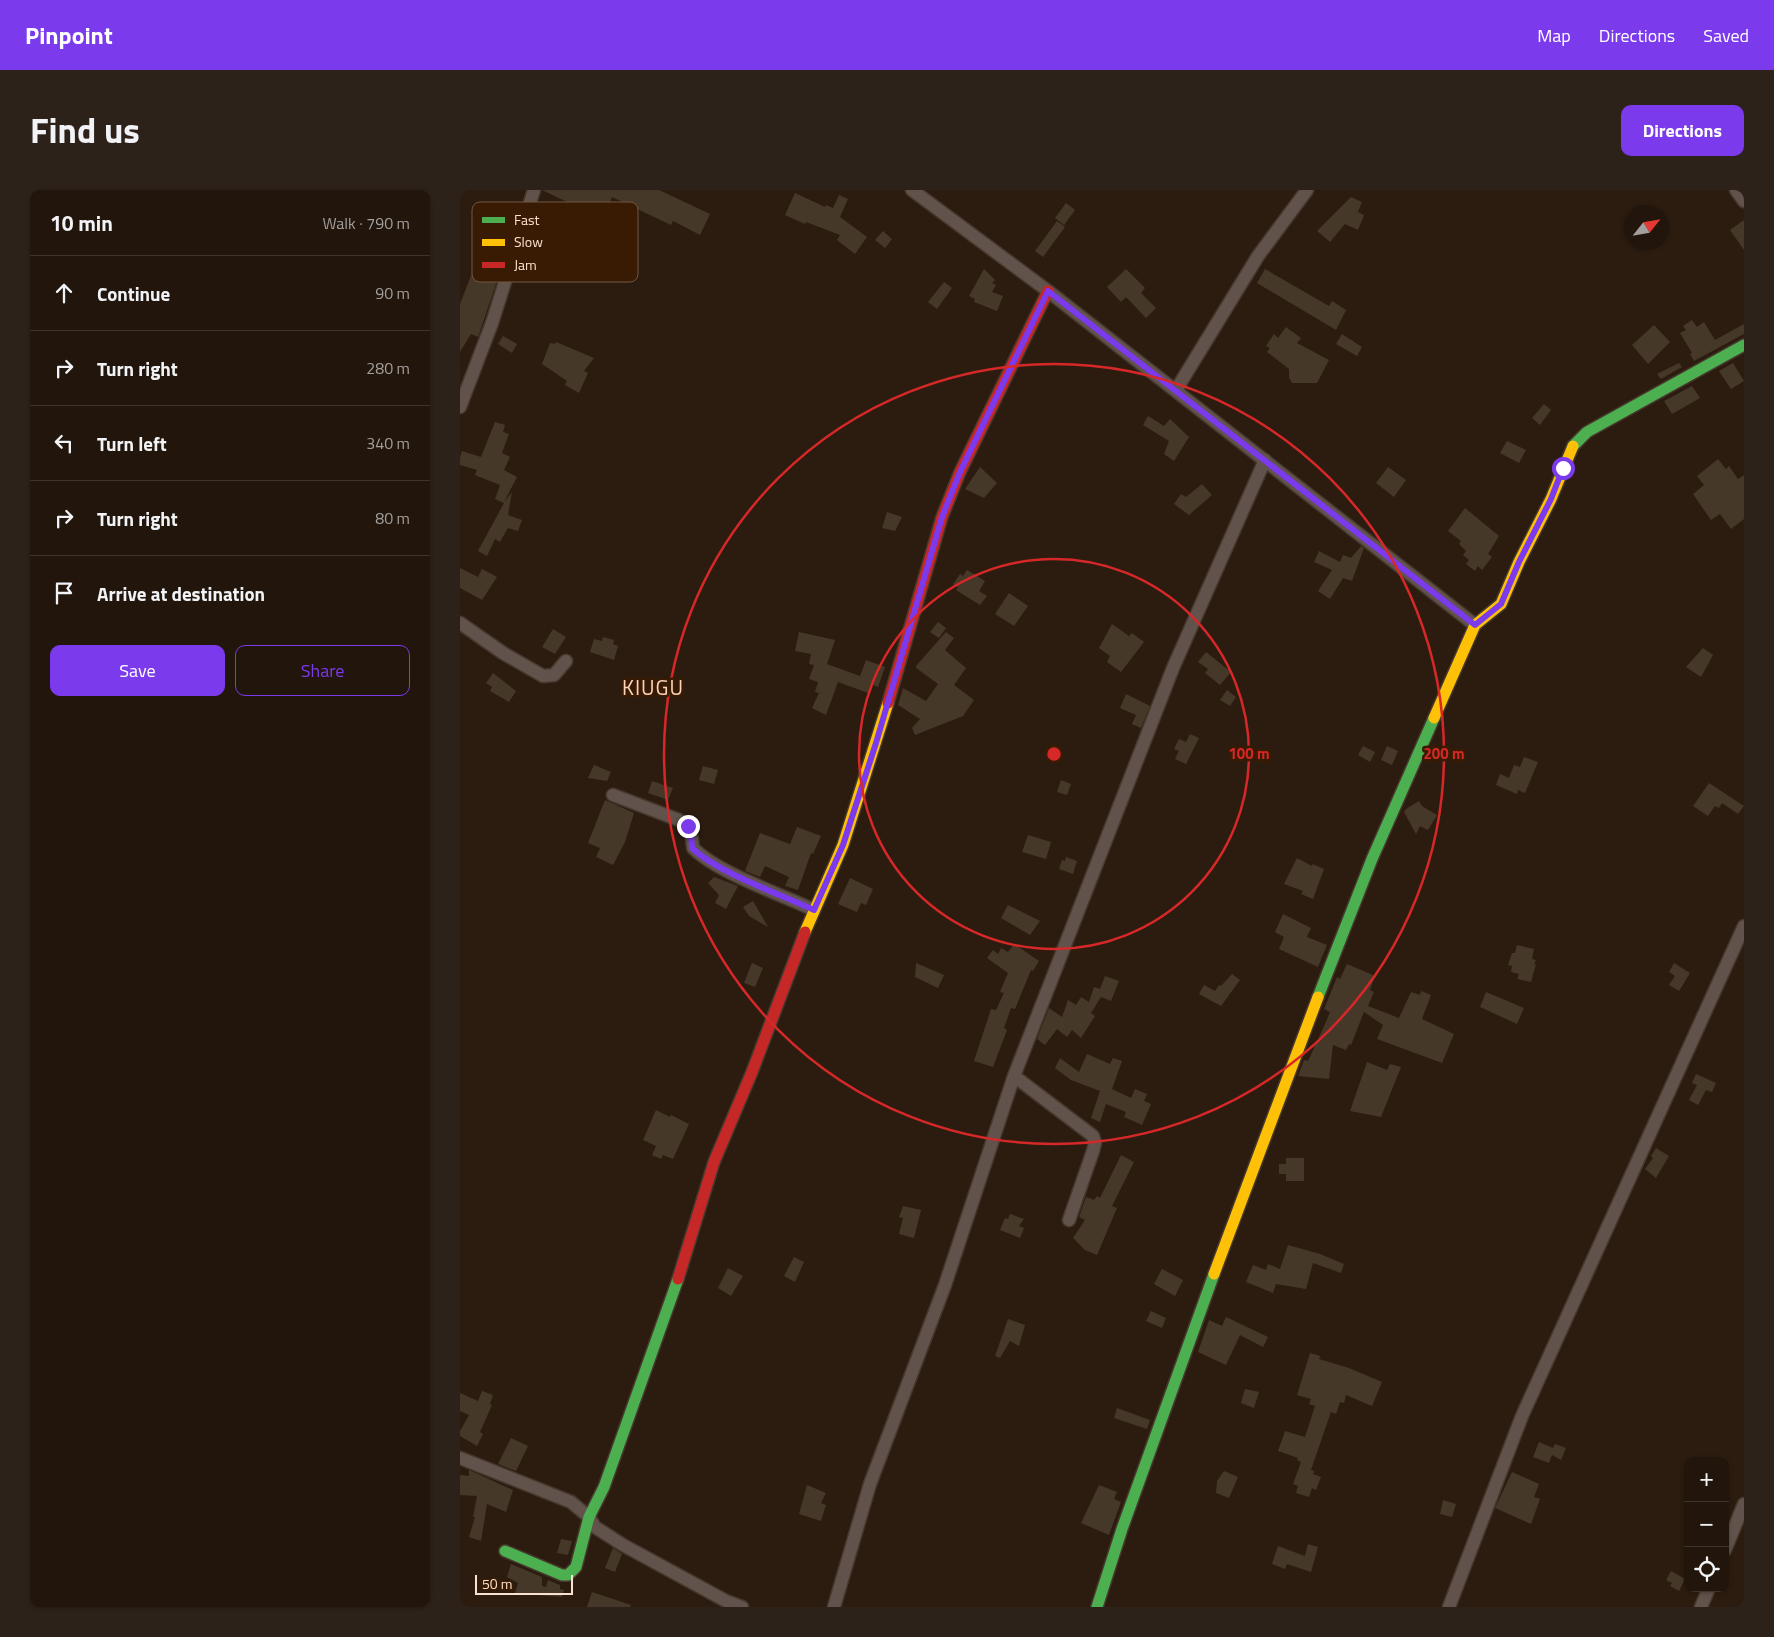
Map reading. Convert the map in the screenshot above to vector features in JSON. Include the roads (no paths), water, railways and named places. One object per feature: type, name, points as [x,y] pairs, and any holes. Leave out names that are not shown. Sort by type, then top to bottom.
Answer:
[{"type":"street","points":[[530,202],[534,190]]},
{"type":"street","points":[[912,190],[1048,291],[1475,625]]},
{"type":"street","points":[[1176,390],[1253,264],[1307,190]]},
{"type":"street","points":[[1736,190],[1744,201]]},
{"type":"street","points":[[460,407],[492,323],[505,282]]},
{"type":"street","points":[[505,1551],[533,1561],[562,1575],[568,1575],[576,1567],[589,1517],[604,1487],[684,1262],[714,1162],[752,1072],[793,958],[843,845],[876,743],[942,517],[964,463],[1048,291]]},
{"type":"street","points":[[1097,1607],[1122,1529],[1286,1077],[1372,859],[1475,625],[1501,604],[1519,562],[1551,499],[1573,445],[1587,432],[1744,345]]},
{"type":"street","points":[[834,1607],[870,1484],[946,1285],[1014,1076],[1173,668],[1265,460]]},
{"type":"street","points":[[460,623],[503,653],[543,676],[554,675],[566,661]]},
{"type":"street","points":[[614,795],[678,820],[688,826],[691,833],[692,848],[698,854],[814,910]]},
{"type":"street","points":[[1449,1607],[1522,1416],[1744,926]]},
{"type":"street","points":[[1014,1076],[1092,1136],[1095,1143],[1069,1220]]},
{"type":"street","points":[[460,1458],[571,1502],[589,1517],[596,1527],[623,1545],[726,1601],[742,1607]]},
{"type":"street","points":[[1726,1547],[1744,1504]]},
{"type":"street","points":[[1702,1607],[1708,1592]]},
{"type":"district","name":"KIUGU","points":[[653,688]]}]
